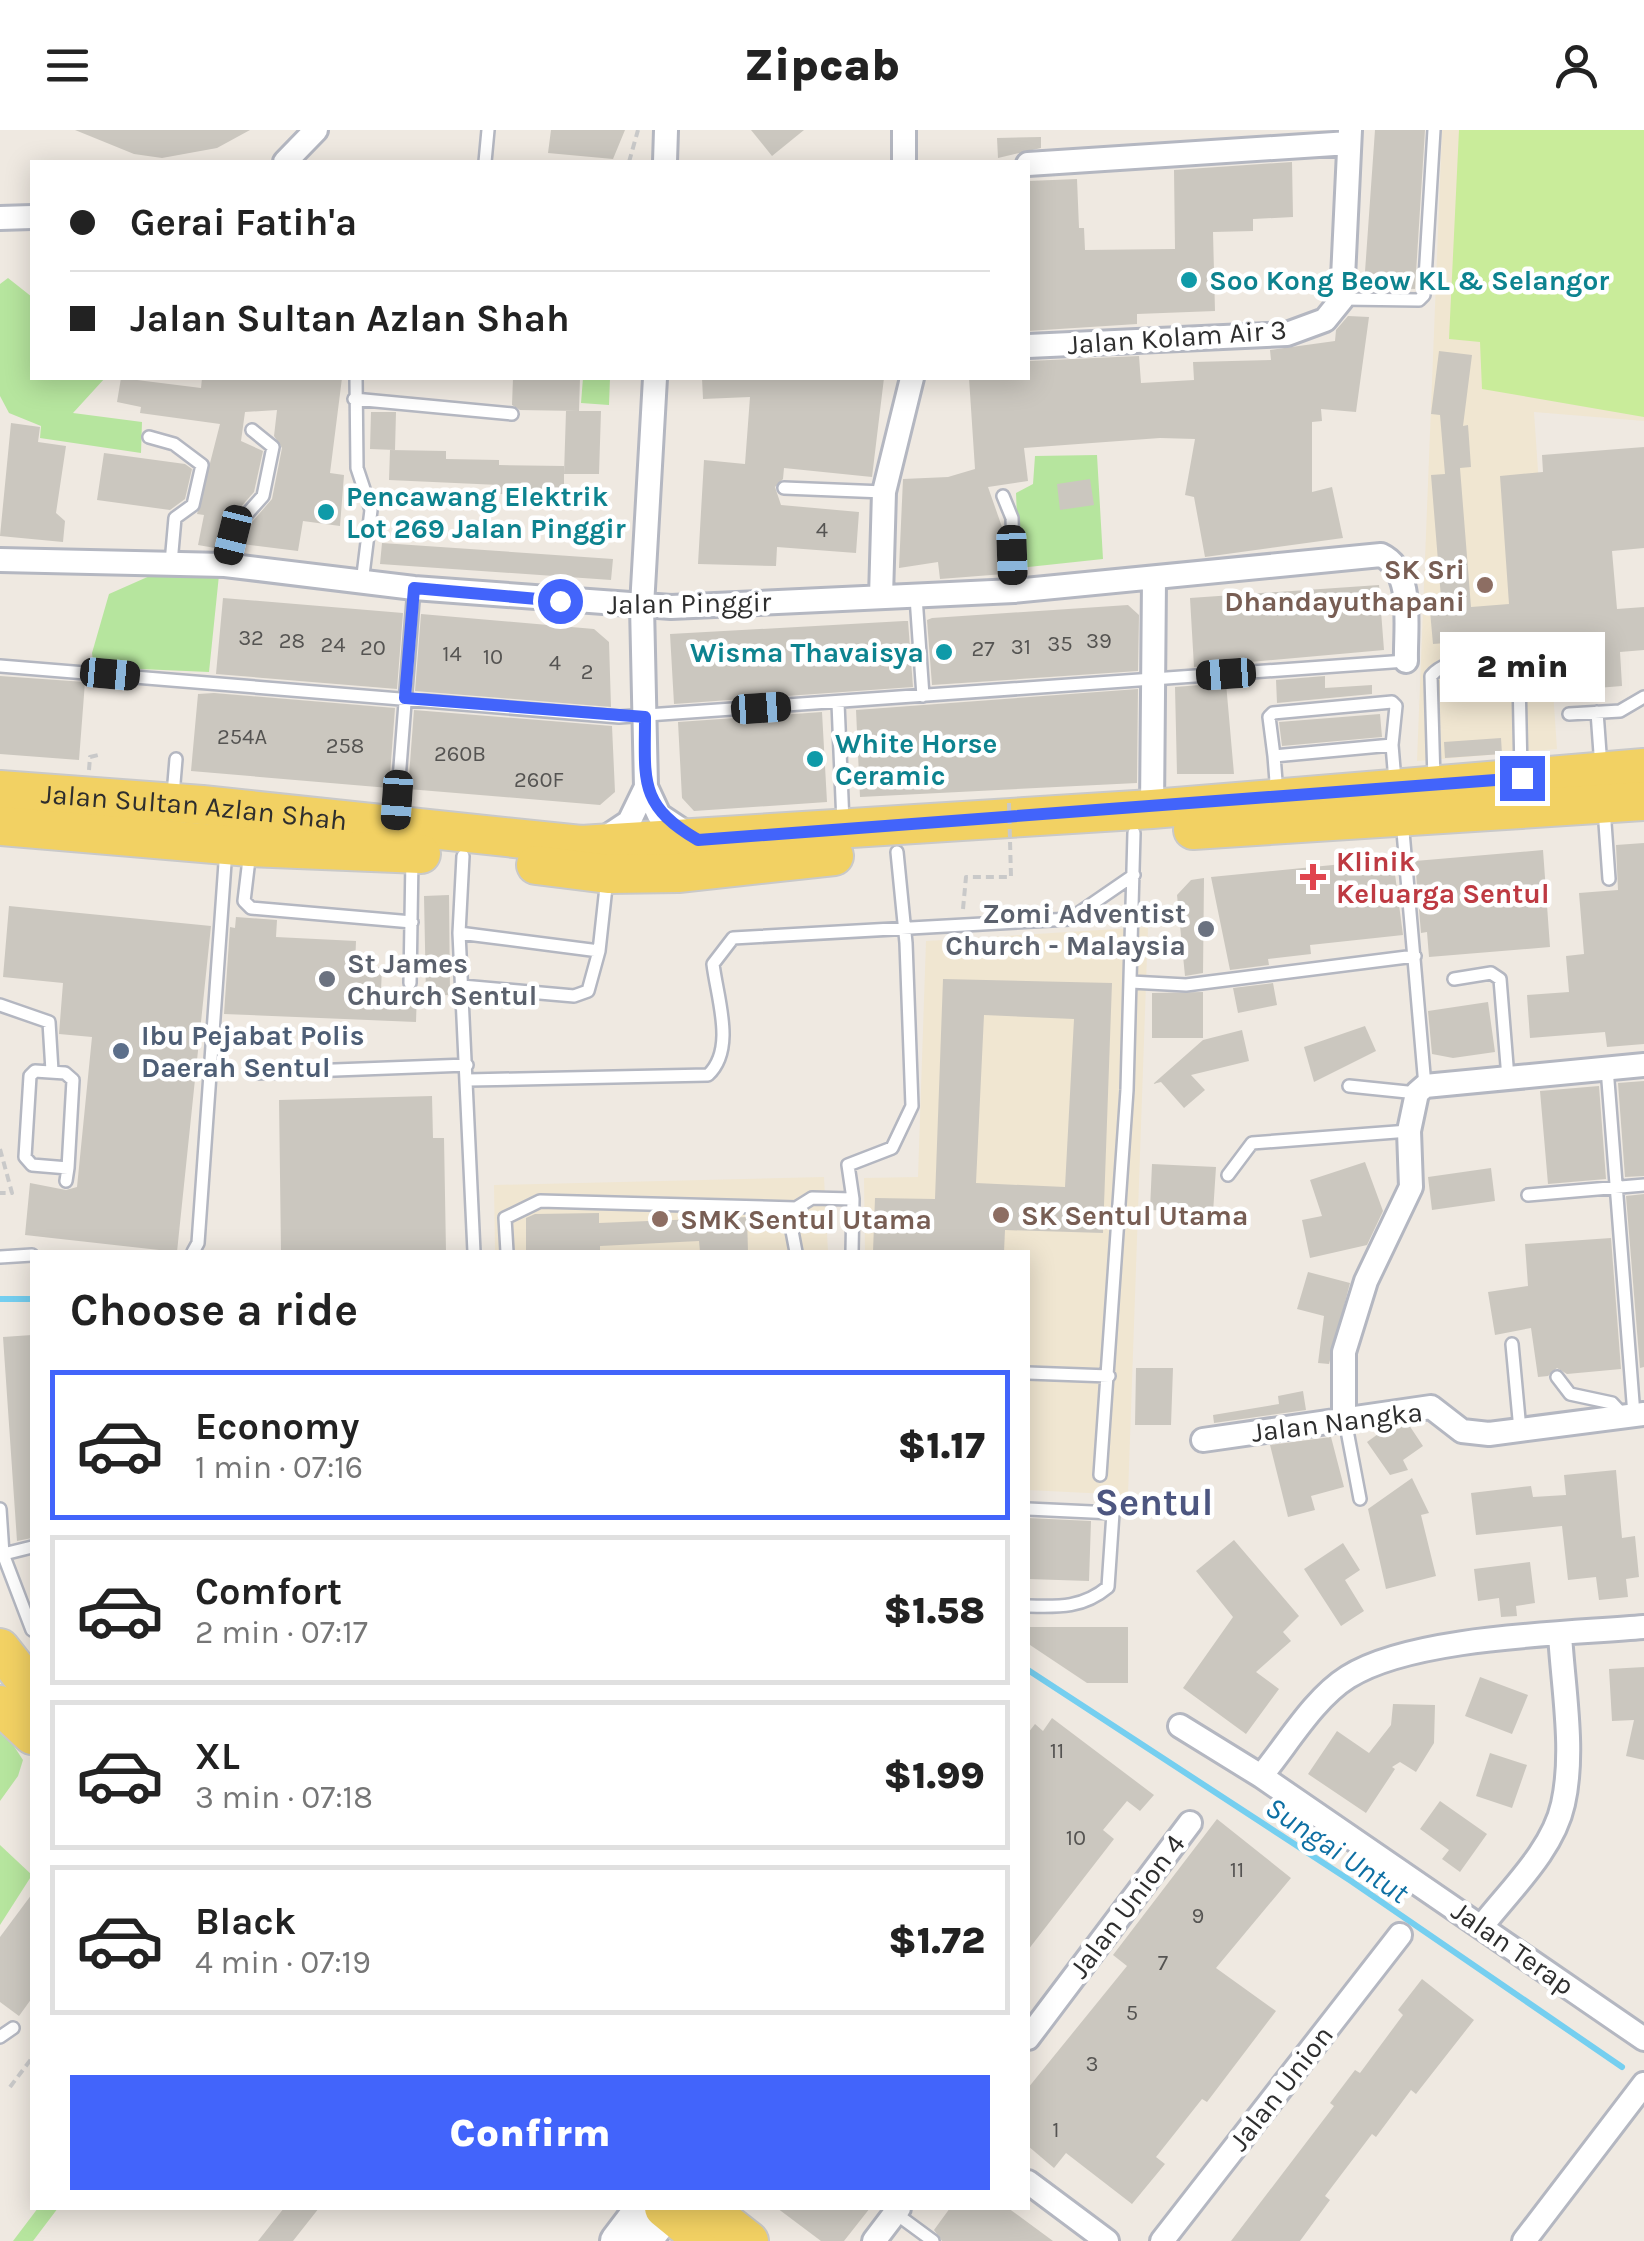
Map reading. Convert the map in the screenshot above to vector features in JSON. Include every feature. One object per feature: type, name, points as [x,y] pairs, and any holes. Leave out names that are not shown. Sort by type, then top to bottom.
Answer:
[{"type":"main road","name":"Jalan Sultan Azlan Shah","points":[[0,826],[239,846],[403,841],[581,846],[843,831],[1143,821],[1603,787],[1644,768]]},
{"type":"main road","name":"Jalan Sultan Azlan Shah","points":[[0,790],[171,803],[403,841],[462,856],[608,874],[678,872],[1035,838],[1277,797],[1399,802],[1435,784],[1522,778],[1603,787],[1644,801]]},
{"type":"main road","points":[[0,1648],[30,1686]]},
{"type":"main road","points":[[0,1704],[30,1733]]},
{"type":"main road","points":[[617,2241],[658,2210]]},
{"type":"main road","points":[[645,2241],[660,2210]]},
{"type":"main road","points":[[664,2210],[704,2241]]},
{"type":"main road","points":[[710,2210],[749,2241]]},
{"type":"street","points":[[287,160],[316,130]]},
{"type":"street","points":[[665,160],[666,130]]},
{"type":"street","points":[[904,130],[904,160]]},
{"type":"street","points":[[1030,164],[1350,136],[1342,299]]},
{"type":"street","points":[[0,218],[30,217]]},
{"type":"street","name":"Jalan Kolam Air 3","points":[[1030,346],[1288,334],[1325,320],[1342,299]]},
{"type":"street","points":[[655,380],[642,606],[646,787],[659,815],[698,840]]},
{"type":"street","points":[[882,598],[884,492],[912,380]]},
{"type":"street","name":"Jalan Pinggir","points":[[0,560],[226,565],[362,583],[642,606],[1014,591],[1381,556],[1394,562],[1403,576],[1406,660]]},
{"type":"street","points":[[1143,821],[1154,679],[1154,580]]},
{"type":"street","points":[[581,846],[608,838],[630,822],[646,787]]},
{"type":"street","points":[[1344,1417],[1344,1352],[1366,1281],[1412,1187],[1410,1131],[1421,1090],[1644,1065]]},
{"type":"street","name":"Jalan Nangka","points":[[1203,1440],[1431,1407],[1462,1431],[1489,1434],[1634,1415]]},
{"type":"street","points":[[1261,1776],[1345,1679],[1375,1663],[1444,1648],[1644,1627]]},
{"type":"street","points":[[1482,1926],[1543,1849],[1563,1807],[1567,1769],[1560,1634]]},
{"type":"street","name":"Jalan Terap","points":[[1180,1726],[1261,1776],[1644,2039]]},
{"type":"street","name":"Jalan Union 4","points":[[1030,2035],[1190,1823]]},
{"type":"street","name":"Jalan Union","points":[[1162,2241],[1400,1935]]},
{"type":"street","points":[[1524,2241],[1636,2111],[1644,2084]]},
{"type":"street","points":[[1030,2183],[1107,2241]]},
{"type":"street","points":[[874,2241],[893,2210]]},
{"type":"lane","points":[[485,160],[488,130]]},
{"type":"lane","points":[[1342,299],[1418,300],[1424,295],[1434,130]]},
{"type":"lane","points":[[356,380],[357,468],[371,510],[362,583]]},
{"type":"lane","points":[[354,399],[512,414]]},
{"type":"lane","points":[[226,565],[238,524],[258,505],[270,472],[274,447],[252,430]]},
{"type":"lane","points":[[149,437],[174,444],[202,466],[193,505],[175,518],[171,563]]},
{"type":"lane","points":[[784,488],[884,492]]},
{"type":"lane","points":[[1004,496],[1012,518],[1014,591]]},
{"type":"lane","points":[[410,983],[412,922],[403,841],[405,698],[414,588]]},
{"type":"lane","points":[[916,597],[923,696]]},
{"type":"lane","points":[[0,666],[645,717],[1406,660]]},
{"type":"lane","points":[[1435,784],[1431,676],[1448,662],[1459,661],[1504,661],[1514,666],[1519,677],[1522,778]]},
{"type":"lane","points":[[1569,714],[1620,711],[1644,697]]},
{"type":"lane","points":[[838,702],[843,831]]},
{"type":"lane","points":[[1277,797],[1270,718],[1313,709],[1392,702],[1396,706],[1392,744],[1415,956],[1421,1090],[1348,1086]]},
{"type":"lane","points":[[1598,712],[1609,880]]},
{"type":"lane","points":[[1274,756],[1392,744]]},
{"type":"lane","points":[[171,803],[176,760]]},
{"type":"lane","points":[[1100,1475],[1109,1376],[1134,875],[1143,821]]},
{"type":"lane","points":[[239,846],[244,902],[251,908],[412,922]]},
{"type":"lane","points":[[194,1250],[198,1243],[239,846]]},
{"type":"lane","points":[[852,1250],[853,1199],[848,1165],[892,1148],[912,1106],[905,928],[897,852]]},
{"type":"lane","points":[[462,856],[459,933],[474,1250]]},
{"type":"lane","points":[[462,986],[574,996],[588,990],[599,951],[608,874]]},
{"type":"lane","points":[[468,1080],[708,1075],[719,1065],[724,1048],[712,964],[733,938],[1070,919],[1134,875]]},
{"type":"lane","points":[[459,933],[599,951]]},
{"type":"lane","points":[[1131,982],[1186,985],[1415,956]]},
{"type":"lane","points":[[1454,978],[1491,973],[1500,979],[1508,1078]]},
{"type":"lane","points":[[0,1005],[49,1022],[52,1071]]},
{"type":"lane","points":[[256,1073],[467,1065]]},
{"type":"lane","points":[[1608,1068],[1634,1415]]},
{"type":"lane","points":[[35,1071],[52,1071],[73,1080],[67,1175],[32,1166],[26,1157],[30,1076],[35,1071]]},
{"type":"lane","points":[[1228,1174],[1252,1142],[1410,1131]]},
{"type":"lane","points":[[1528,1195],[1644,1185]]},
{"type":"lane","points":[[507,1250],[506,1218],[540,1201],[796,1208],[812,1198],[853,1199]]},
{"type":"lane","points":[[796,1208],[792,1231],[796,1250]]},
{"type":"lane","points":[[0,1257],[30,1256]]},
{"type":"lane","points":[[1512,1344],[1520,1430]]},
{"type":"lane","points":[[1030,1374],[1109,1376]]},
{"type":"lane","points":[[1558,1377],[1570,1394],[1612,1403],[1634,1415]]},
{"type":"lane","points":[[1344,1417],[1360,1499]]},
{"type":"lane","points":[[1030,1508],[1114,1512],[1108,1586],[1095,1598],[1072,1607],[1030,1606]]},
{"type":"lane","points":[[0,1509],[2,1555],[30,1625]]},
{"type":"lane","points":[[2,1555],[30,1547]]},
{"type":"lane","points":[[0,2038],[14,2028]]},
{"type":"lane","points":[[895,2210],[933,2241]]},
{"type":"path","points":[[630,160],[638,130]]},
{"type":"path","points":[[89,774],[90,757],[102,754]]},
{"type":"path","points":[[962,924],[966,877],[1011,877],[1009,803]]},
{"type":"path","points":[[0,1149],[12,1193],[0,1193]]},
{"type":"path","points":[[10,2086],[30,2061]]},
{"type":"shaded area","name":"SK Sri Dhandayuthapani","points":[[1442,130],[1644,130],[1644,421],[1534,412],[1557,749],[1417,761]]},
{"type":"shaded area","name":"SK Sentul Utama","points":[[1148,927],[1128,1495],[1030,1490],[1030,1250],[865,1250],[864,1178],[918,1177],[926,941]]},
{"type":"shaded area","name":"SMK Sentul Utama","points":[[824,1177],[828,1250],[495,1250],[494,1185]]},
{"type":"green space","points":[[1459,130],[1644,130],[1644,417],[1482,389],[1480,342],[1449,339]]},
{"type":"green space","points":[[8,278],[30,295],[30,380],[103,380],[73,413],[142,422],[141,453],[40,438],[41,426],[9,413],[0,396],[0,284]]},
{"type":"green space","points":[[583,380],[610,380],[609,405],[581,403]]},
{"type":"green space","points":[[1097,455],[1103,559],[1019,568],[1016,493],[1033,484],[1035,456]]},
{"type":"green space","points":[[161,571],[219,575],[209,672],[94,667],[92,653],[109,594]]},
{"type":"green space","points":[[0,1725],[23,1760],[18,1776],[0,1801]]},
{"type":"green space","points":[[0,1845],[30,1873],[30,1878],[0,1925]]},
{"type":"green space","points":[[36,2210],[56,2210],[33,2241],[13,2241]]},
{"type":"building","points":[[75,130],[250,130],[217,148],[162,158],[134,154]]},
{"type":"building","points":[[551,130],[625,130],[613,159],[548,153]]},
{"type":"building","points":[[751,130],[804,130],[772,156]]},
{"type":"building","points":[[1375,130],[1425,130],[1415,289],[1364,286]]},
{"type":"building","points":[[1041,137],[1041,148],[998,158],[997,138]]},
{"type":"building","points":[[1292,162],[1293,217],[1253,219],[1253,231],[1213,232],[1215,311],[1137,314],[1137,324],[1030,331],[1030,181],[1077,179],[1079,228],[1084,228],[1085,250],[1175,249],[1174,170]]},
{"type":"building","points":[[1348,316],[1369,317],[1356,412],[1321,409],[1322,421],[1312,422],[1312,492],[1332,487],[1343,538],[1205,557],[1194,497],[1185,495],[1195,439],[1160,438],[1024,448],[1028,481],[988,487],[1002,527],[1004,574],[940,579],[938,562],[899,568],[903,479],[948,477],[975,469],[969,380],[1030,380],[1030,361],[1139,356],[1141,383],[1194,380],[1193,362],[1271,360],[1270,350],[1335,341],[1336,330]]},
{"type":"building","points":[[1439,351],[1472,355],[1463,426],[1468,425],[1471,467],[1460,468],[1471,607],[1509,604],[1500,476],[1543,472],[1542,455],[1644,447],[1644,548],[1612,551],[1617,609],[1644,607],[1644,650],[1620,652],[1622,686],[1559,691],[1555,634],[1433,644],[1430,611],[1442,610],[1431,475],[1445,474],[1440,415],[1431,414]]},
{"type":"building","points":[[121,380],[201,388],[202,380],[342,380],[330,473],[344,475],[340,526],[303,521],[298,551],[242,544],[246,529],[272,499],[282,448],[274,436],[277,410],[245,412],[241,441],[263,451],[254,492],[231,518],[223,540],[216,539],[215,548],[198,545],[204,515],[197,514],[220,424],[140,413],[141,407],[117,402]]},
{"type":"building","points":[[513,380],[580,380],[579,411],[520,410],[512,405]]},
{"type":"building","points":[[702,380],[884,380],[872,477],[784,468],[783,479],[775,487],[781,505],[859,512],[856,553],[777,547],[776,566],[698,564],[704,460],[745,464],[750,397],[703,399]]},
{"type":"building","points":[[566,411],[601,411],[599,474],[564,474]]},
{"type":"building","points":[[371,412],[396,412],[395,450],[370,449]]},
{"type":"building","points":[[11,423],[40,427],[38,442],[66,446],[56,513],[65,521],[63,542],[0,536]]},
{"type":"building","points":[[390,450],[446,451],[446,459],[499,460],[499,465],[564,466],[564,495],[499,494],[499,485],[389,480]]},
{"type":"building","points":[[104,453],[185,464],[192,469],[185,499],[170,510],[97,500]]},
{"type":"building","points":[[1090,479],[1094,505],[1060,510],[1057,484]]},
{"type":"building","points":[[382,543],[613,559],[611,580],[380,564]]},
{"type":"building","points":[[1379,585],[1384,650],[1194,667],[1190,598]]},
{"type":"building","points":[[223,598],[403,613],[397,689],[216,674]]},
{"type":"building","points":[[1128,605],[1139,615],[1138,671],[932,685],[927,620]]},
{"type":"building","points":[[421,614],[594,629],[609,642],[611,707],[415,691]]},
{"type":"building","points":[[908,621],[913,687],[674,704],[670,634]]},
{"type":"building","points":[[0,676],[85,682],[79,760],[0,754]]},
{"type":"building","points":[[1325,676],[1325,688],[1372,685],[1372,694],[1277,703],[1276,680]]},
{"type":"building","points":[[1226,683],[1234,774],[1177,774],[1175,687]]},
{"type":"building","points":[[1138,689],[1137,783],[860,797],[856,710]]},
{"type":"building","points":[[198,694],[395,708],[389,788],[191,771]]},
{"type":"building","points":[[414,710],[612,726],[615,792],[600,805],[408,789]]},
{"type":"building","points":[[822,712],[827,802],[694,811],[682,798],[678,722]]},
{"type":"building","points":[[1380,714],[1382,737],[1282,746],[1279,722]]},
{"type":"building","points":[[1501,738],[1502,754],[1445,758],[1444,742]]},
{"type":"building","points":[[1644,843],[1644,1044],[1607,1047],[1605,1032],[1530,1038],[1527,995],[1569,992],[1566,956],[1584,954],[1579,893],[1618,890],[1616,845]]},
{"type":"building","points":[[1543,850],[1550,947],[1429,957],[1427,932],[1421,933],[1415,861]]},
{"type":"building","points":[[1393,859],[1403,935],[1310,945],[1311,954],[1268,959],[1269,965],[1230,970],[1211,877]]},
{"type":"building","points":[[1204,878],[1203,973],[1185,976],[1177,895],[1191,880]]},
{"type":"building","points":[[449,895],[450,995],[426,996],[424,896]]},
{"type":"building","points":[[9,906],[211,926],[177,1250],[25,1235],[30,1183],[66,1190],[77,1187],[92,1037],[59,1034],[63,983],[3,977]]},
{"type":"building","points":[[236,917],[277,920],[276,937],[356,941],[355,966],[382,967],[381,991],[417,992],[416,1022],[224,1014],[230,927],[235,928]]},
{"type":"building","points":[[943,979],[1112,983],[1103,1233],[1005,1230],[1004,1250],[873,1250],[875,1198],[935,1199]],"holes":[[[984,1015],[1074,1019],[1065,1187],[976,1183]]]},
{"type":"building","points":[[1273,983],[1277,1005],[1238,1013],[1233,988]]},
{"type":"building","points":[[1203,992],[1203,1038],[1152,1038],[1152,993]]},
{"type":"building","points":[[1488,1002],[1495,1052],[1453,1058],[1432,1054],[1428,1011]]},
{"type":"building","points":[[1365,1026],[1376,1051],[1314,1082],[1304,1047]]},
{"type":"building","points":[[1242,1030],[1249,1061],[1191,1075],[1205,1090],[1184,1108],[1161,1082],[1153,1084],[1203,1040]]},
{"type":"building","points":[[1644,1081],[1644,1176],[1625,1177],[1618,1083]]},
{"type":"building","points":[[1599,1086],[1606,1179],[1548,1184],[1540,1091]]},
{"type":"building","points":[[432,1096],[433,1138],[444,1138],[446,1250],[281,1250],[279,1100]]},
{"type":"building","points":[[1365,1162],[1383,1211],[1367,1245],[1310,1258],[1302,1220],[1322,1216],[1310,1180]]},
{"type":"building","points":[[1152,1164],[1216,1167],[1213,1213],[1150,1210]]},
{"type":"building","points":[[1491,1168],[1495,1201],[1432,1210],[1428,1177]]},
{"type":"building","points":[[1644,1194],[1644,1367],[1640,1368],[1626,1196]]},
{"type":"building","points":[[599,1213],[599,1223],[747,1217],[748,1250],[700,1250],[699,1241],[600,1246],[600,1250],[526,1250],[526,1218],[535,1214]]},
{"type":"building","points":[[1611,1238],[1621,1369],[1567,1374],[1557,1368],[1548,1376],[1538,1377],[1531,1328],[1495,1335],[1488,1292],[1528,1286],[1525,1244]]},
{"type":"building","points":[[1308,1272],[1350,1283],[1329,1364],[1318,1363],[1324,1316],[1297,1309]]},
{"type":"building","points":[[30,1335],[30,1538],[17,1541],[3,1337]]},
{"type":"building","points":[[1136,1368],[1173,1368],[1171,1425],[1135,1425]]},
{"type":"building","points":[[1303,1391],[1306,1410],[1214,1423],[1213,1415],[1279,1404],[1278,1396]]},
{"type":"building","points":[[1409,1425],[1423,1446],[1403,1460],[1408,1470],[1390,1475],[1367,1442],[1385,1429]]},
{"type":"building","points":[[1331,1437],[1344,1487],[1311,1496],[1315,1510],[1288,1517],[1270,1445]]},
{"type":"building","points":[[1616,1470],[1622,1538],[1635,1536],[1639,1577],[1626,1579],[1628,1597],[1599,1600],[1596,1577],[1568,1580],[1562,1526],[1476,1535],[1471,1493],[1531,1486],[1533,1497],[1566,1495],[1564,1475]]},
{"type":"building","points":[[1412,1478],[1429,1513],[1421,1515],[1436,1576],[1386,1589],[1368,1509]]},
{"type":"building","points":[[1030,1518],[1091,1521],[1089,1581],[1030,1579]]},
{"type":"building","points":[[1234,1540],[1299,1616],[1283,1632],[1291,1641],[1256,1672],[1279,1689],[1246,1734],[1183,1688],[1233,1617],[1196,1571]]},
{"type":"building","points":[[1343,1543],[1360,1570],[1345,1580],[1364,1611],[1341,1626],[1304,1569]]},
{"type":"building","points":[[1530,1562],[1535,1603],[1516,1606],[1517,1616],[1501,1617],[1499,1598],[1478,1601],[1474,1569]]},
{"type":"building","points":[[1030,1627],[1128,1627],[1128,1683],[1087,1683],[1030,1645]]},
{"type":"building","points":[[1644,1667],[1644,1760],[1626,1756],[1634,1720],[1612,1721],[1609,1669]]},
{"type":"building","points":[[1480,1677],[1528,1695],[1512,1734],[1465,1716]]},
{"type":"building","points":[[1393,1704],[1435,1705],[1434,1743],[1416,1772],[1400,1762],[1392,1767],[1395,1769],[1366,1813],[1308,1774],[1337,1731],[1369,1753],[1391,1725]]},
{"type":"building","points":[[1052,1718],[1154,1795],[1140,1811],[1127,1801],[1103,1830],[1114,1839],[1030,1947],[1030,1730],[1035,1724],[1043,1731]]},
{"type":"building","points":[[1490,1753],[1527,1765],[1512,1808],[1476,1796]]},
{"type":"building","points":[[1440,1801],[1487,1834],[1460,1872],[1442,1859],[1449,1850],[1420,1829]]},
{"type":"building","points":[[1217,1819],[1291,1878],[1216,1968],[1276,2011],[1207,2102],[1202,2099],[1156,2157],[1165,2164],[1132,2204],[1066,2153],[1054,2168],[1030,2148],[1030,2086],[1127,1966],[1113,1955]]},
{"type":"building","points":[[30,1897],[30,2001],[19,2016],[0,2002],[0,1937]]},
{"type":"building","points":[[1422,1979],[1474,2020],[1416,2094],[1411,2090],[1376,2137],[1372,2134],[1325,2196],[1330,2200],[1300,2241],[1231,2241],[1334,2106],[1330,2103],[1355,2070],[1360,2073],[1403,2015],[1398,2010]]},
{"type":"building","points":[[282,2210],[317,2210],[293,2241],[258,2241]]},
{"type":"building","points":[[780,2210],[868,2210],[844,2241],[821,2241]]},
{"type":"building","points":[[949,2210],[1011,2210],[1053,2241],[942,2241],[934,2230]]},
{"type":"waterway","name":"Sungai Untut","points":[[0,1299],[30,1299]]},
{"type":"waterway","name":"Sungai Untut","points":[[1030,1671],[1351,1881],[1622,2067]]},
{"type":"place","name":"Soo Kong Beow KL & Selangor","points":[[1189,280]]},
{"type":"place","name":"Pencawang Elektrik Lot 269 Jalan Pinggir","points":[[326,512]]},
{"type":"place","name":"SK Sri Dhandayuthapani","points":[[1485,585]]},
{"type":"place","name":"Wisma Thavaisya","points":[[944,652]]},
{"type":"place","name":"White Horse Ceramic","points":[[815,759]]},
{"type":"place","name":"Klinik Keluarga Sentul","points":[[1313,877]]},
{"type":"place","name":"Zomi Adventist Church - Malaysia","points":[[1206,929]]},
{"type":"place","name":"St James Church Sentul","points":[[327,979]]},
{"type":"place","name":"Ibu Pejabat Polis Daerah Sentul","points":[[121,1051]]},
{"type":"place","name":"SK Sentul Utama","points":[[1001,1215]]},
{"type":"place","name":"SMK Sentul Utama","points":[[660,1219]]},
{"type":"district","name":"Sentul","points":[[1154,1502]]},
{"type":"route","points":[[560,601],[414,588],[405,698],[645,717],[646,787],[659,815],[698,840],[1152,809],[1522,778]]}]
